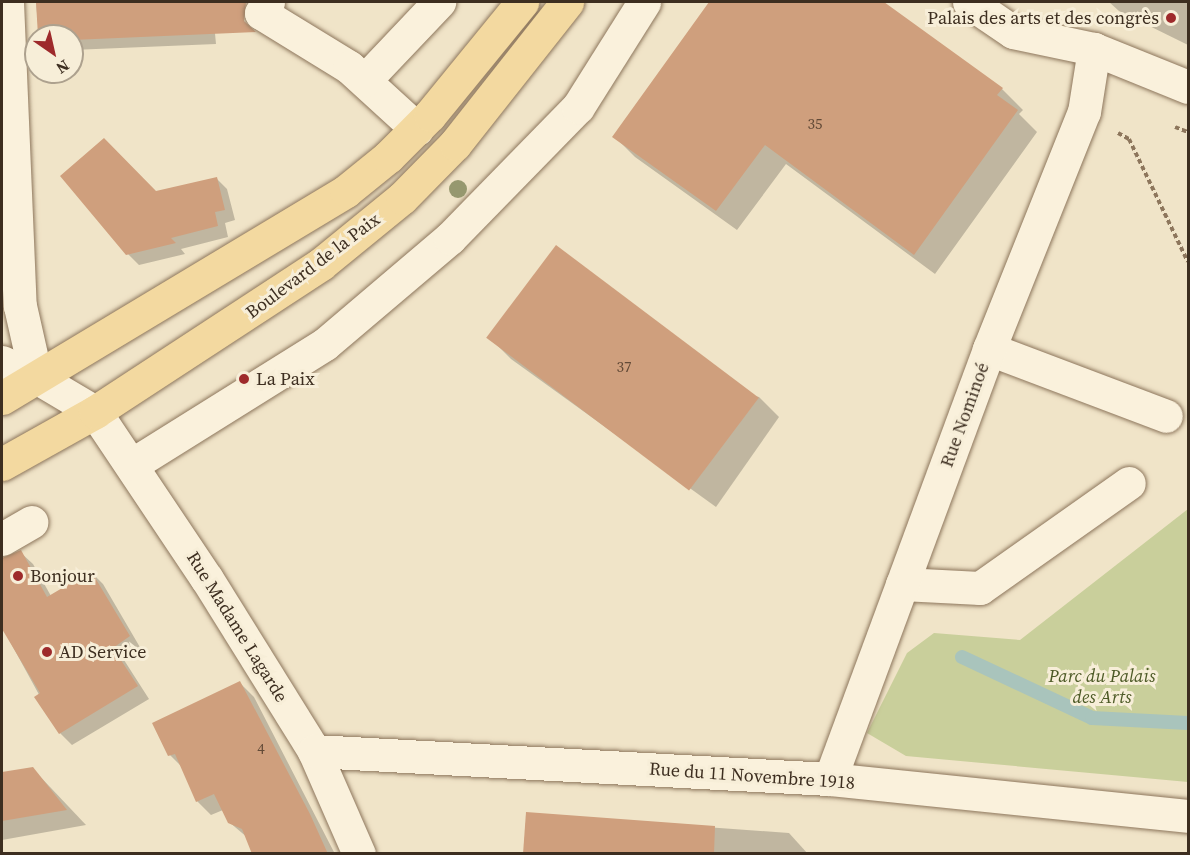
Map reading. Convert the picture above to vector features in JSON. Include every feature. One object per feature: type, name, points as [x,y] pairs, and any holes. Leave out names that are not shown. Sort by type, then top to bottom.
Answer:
[{"type":"main road","points":[[2,398],[346,191],[417,129],[522,2]]},
{"type":"main road","name":"Boulevard de la Paix","points":[[2,464],[95,412],[321,264],[402,198],[456,144],[567,2]]},
{"type":"street","points":[[268,2],[261,13],[312,41],[365,80],[417,129]]},
{"type":"street","points":[[365,80],[439,2]]},
{"type":"street","points":[[132,464],[325,344],[450,238],[578,107],[644,2]]},
{"type":"street","points":[[969,2],[1013,32],[1094,49],[1188,87]]},
{"type":"street","points":[[5,10],[10,262],[36,377]]},
{"type":"street","name":"Rue Nominoé","points":[[830,780],[989,350],[1084,112],[1094,49]]},
{"type":"street","points":[[989,350],[1166,416]]},
{"type":"street","points":[[2,362],[36,377],[95,412]]},
{"type":"street","name":"Rue Madame Lagarde","points":[[95,412],[207,579],[314,751],[359,854]]},
{"type":"street","points":[[902,584],[980,588],[1129,483]]},
{"type":"street","points":[[2,539],[32,522]]},
{"type":"street","name":"Rue du 11 Novembre 1918","points":[[314,751],[830,780],[1188,816]]},
{"type":"green space","name":"Parc du Palais des Arts","points":[[1188,509],[1188,782],[906,756],[867,733],[907,653],[934,633],[1020,640]]},
{"type":"building","points":[[36,2],[246,2],[244,21],[256,32],[84,39],[84,24],[37,24]]},
{"type":"building","points":[[709,2],[884,2],[1003,88],[997,95],[1018,110],[914,255],[765,145],[716,211],[612,137]]},
{"type":"building","points":[[104,138],[156,191],[217,177],[225,210],[215,212],[218,226],[171,238],[176,243],[126,255],[60,176]]},
{"type":"building","points":[[556,245],[759,398],[689,491],[486,338]]},
{"type":"building","points":[[21,550],[47,597],[91,571],[130,636],[113,648],[138,686],[59,734],[34,697],[40,693],[2,629],[2,558]]},
{"type":"building","points":[[240,681],[310,814],[328,854],[252,854],[242,829],[228,823],[214,794],[196,802],[175,754],[168,756],[152,723]]},
{"type":"building","points":[[33,767],[67,810],[2,821],[2,772]]},
{"type":"building","points":[[526,812],[715,826],[714,854],[523,854]]},
{"type":"waterway","points":[[962,657],[1092,718],[1188,723]]},
{"type":"place","name":"Palais des arts et des congrès","points":[[1171,18]]},
{"type":"place","name":"La Paix","points":[[244,379]]},
{"type":"place","name":"Bonjour","points":[[18,576]]},
{"type":"place","name":"AD Service","points":[[47,652]]}]
